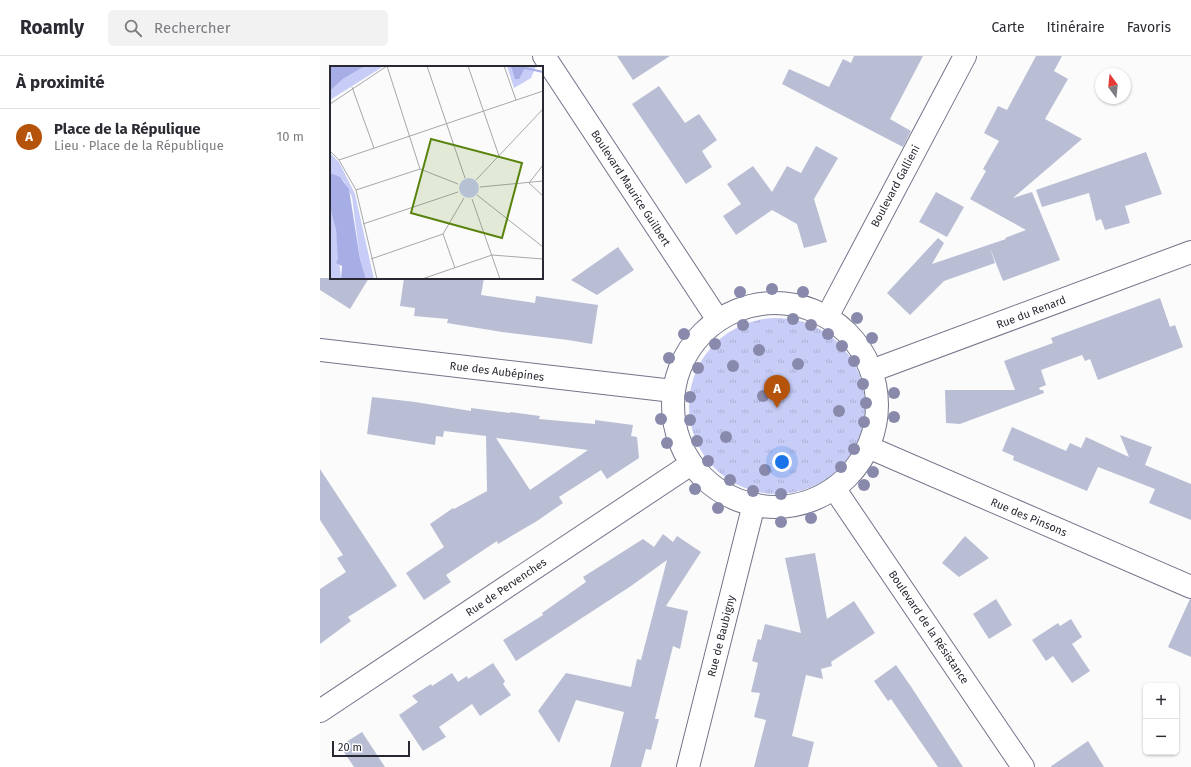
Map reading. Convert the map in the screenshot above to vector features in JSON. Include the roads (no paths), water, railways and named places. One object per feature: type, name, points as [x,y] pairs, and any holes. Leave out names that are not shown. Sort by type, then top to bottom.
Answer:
[{"type":"street","name":"Boulevard Maurice Guilbert","points":[[544,56],[718,320]]},
{"type":"street","name":"Boulevard Gallieni","points":[[827,317],[965,56]]},
{"type":"street","name":"Rue du Renard","points":[[871,371],[1191,252]]},
{"type":"street","points":[[771,303],[797,305],[827,317],[837,323],[855,341],[862,351],[871,371],[876,391],[877,410],[874,428],[868,447],[856,467],[834,488],[814,499],[792,505],[769,507],[754,504],[734,498],[716,488],[703,478],[691,464],[679,441],[675,428],[672,407],[673,391],[679,368],[691,346],[718,320],[745,307],[771,303]]},
{"type":"street","name":"Rue des Aubépines","points":[[320,350],[673,391]]},
{"type":"street","name":"Rue des Pinsons","points":[[868,447],[1191,587]]},
{"type":"street","name":"Rue de Pervenches","points":[[320,711],[691,464]]},
{"type":"street","name":"Boulevard de la Résistance","points":[[834,488],[1023,767]]},
{"type":"street","name":"Rue de Baubigny","points":[[688,767],[754,504]]},
{"type":"place","name":"Place de la Répulique","points":[[777,408]]}]
